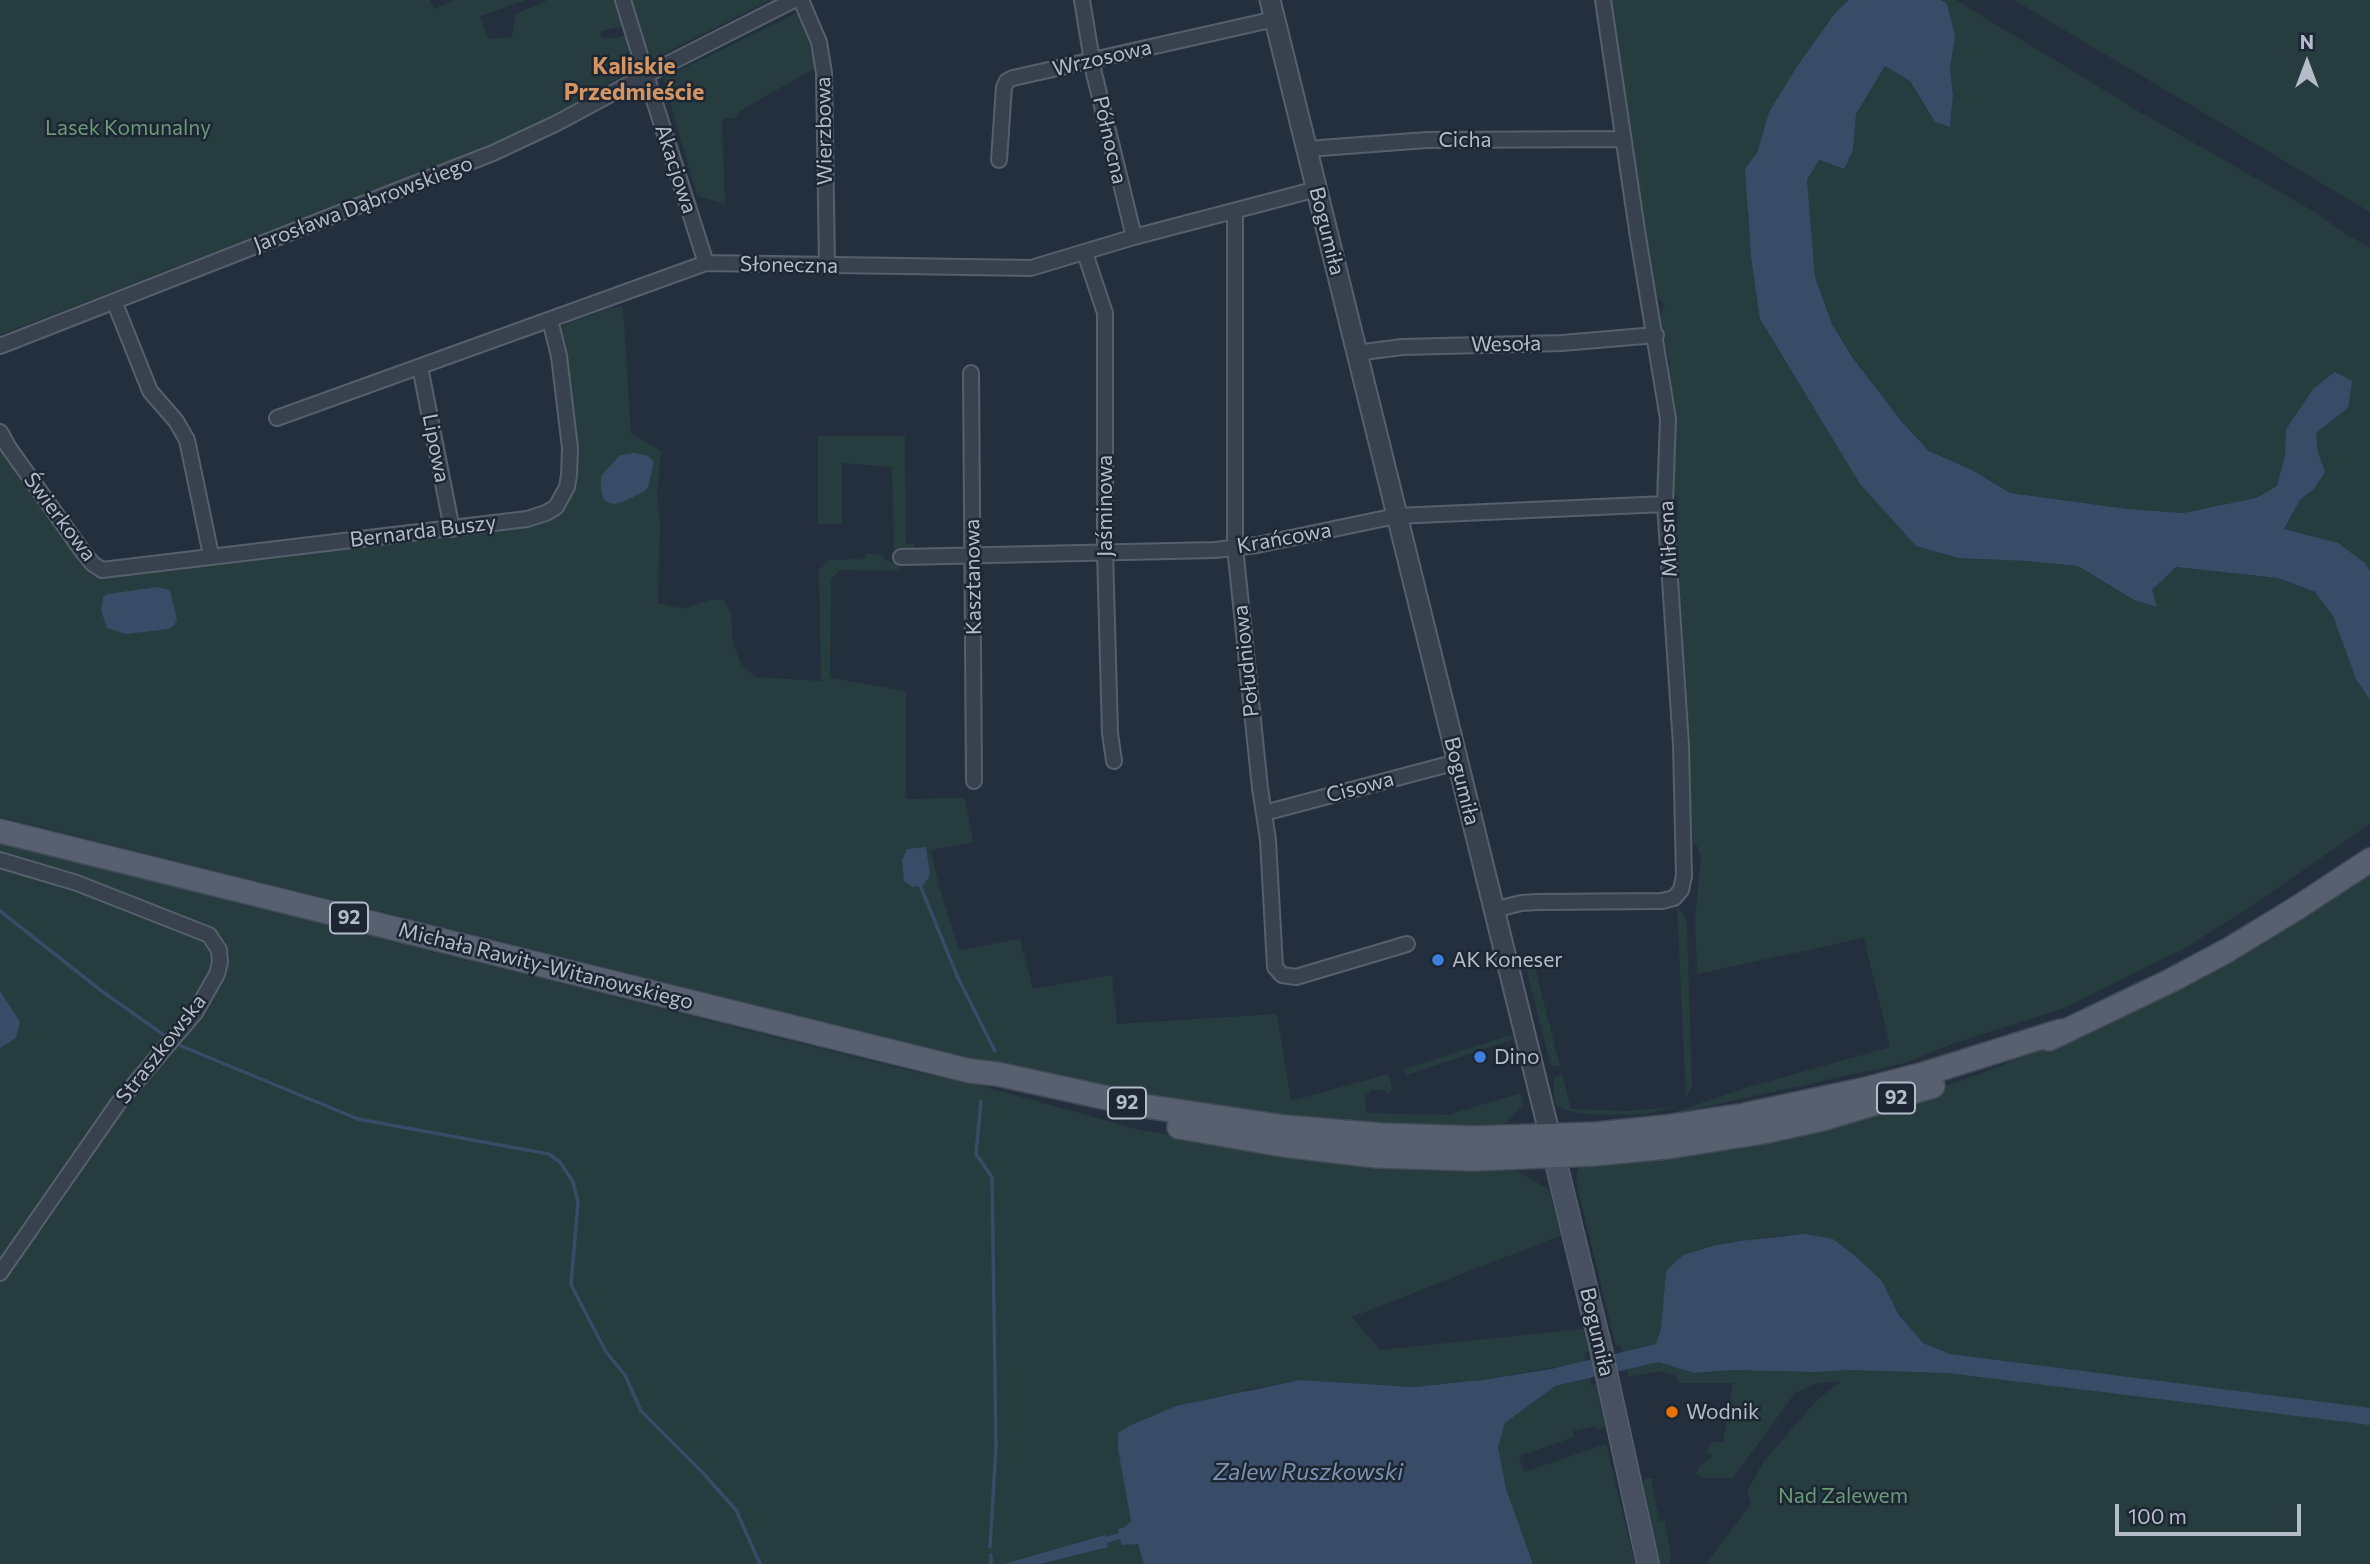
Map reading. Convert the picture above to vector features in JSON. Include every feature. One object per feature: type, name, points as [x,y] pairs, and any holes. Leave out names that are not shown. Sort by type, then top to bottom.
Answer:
[{"type":"main road","name":"Michała Rawity-Witanowskiego","points":[[0,831],[970,1071],[998,1074],[1144,1106],[1285,1127],[1623,1152],[1722,1139],[1822,1119],[1902,1097],[1998,1062],[2061,1031]]},
{"type":"main road","name":"92","points":[[2061,1031],[2155,988],[2228,950],[2370,860]]},
{"type":"main road","name":"Michała Rawity-Witanowskiego","points":[[1552,1146],[1744,1115],[1863,1090],[2061,1031]]},
{"type":"main road","name":"Bogumiła","points":[[1552,1146],[1601,1349],[1648,1564]]},
{"type":"street","points":[[624,0],[646,75]]},
{"type":"street","name":"Jarosława Dąbrowskiego","points":[[0,346],[493,153],[794,0]]},
{"type":"street","name":"Wierzbowa","points":[[801,0],[819,42],[824,73],[827,266]]},
{"type":"street","name":"Północna","points":[[1082,0],[1093,60],[1134,237]]},
{"type":"street","name":"Miłosna","points":[[1494,910],[1538,902],[1662,901],[1674,898],[1681,890],[1684,867],[1681,745],[1665,504],[1668,419],[1603,0]]},
{"type":"street","name":"Wrzosowa","points":[[999,160],[1004,86],[1007,81],[1093,60],[1272,9]]},
{"type":"street","name":"Bogumiła","points":[[1272,9],[1552,1146]]},
{"type":"street","name":"Akacjowa","points":[[646,75],[706,264]]},
{"type":"street","name":"Cicha","points":[[1307,149],[1427,140],[1623,139]]},
{"type":"street","name":"Słoneczna","points":[[277,418],[706,264],[1031,268],[1134,237],[1317,189]]},
{"type":"street","name":"Południowa","points":[[1235,212],[1236,547],[1268,840],[1276,971],[1282,975],[1296,977],[1407,944]]},
{"type":"street","name":"Jaśminowa","points":[[1085,253],[1105,313],[1105,552],[1110,733],[1114,761]]},
{"type":"street","points":[[114,301],[150,391],[176,421],[187,440],[211,555]]},
{"type":"street","name":"Bernarda Buszy","points":[[98,568],[125,568],[211,555],[452,529],[537,517],[551,511],[563,498],[569,475],[570,448],[559,356],[550,320]]},
{"type":"street","name":"Wesoła","points":[[1356,353],[1402,347],[1562,343],[1656,335]]},
{"type":"street","name":"Lipowa","points":[[420,367],[452,529]]},
{"type":"street","name":"Kasztanowa","points":[[971,373],[974,781]]},
{"type":"street","name":"Świerkowa","points":[[0,432],[68,531],[98,568]]},
{"type":"street","name":"Krańcowa","points":[[901,557],[1236,547],[1396,516],[1665,504]]},
{"type":"street","name":"Cisowa","points":[[1264,813],[1457,762]]},
{"type":"street","name":"Straszkowska","points":[[0,860],[77,883],[209,935],[219,950],[220,962],[217,974],[195,1013],[119,1102],[0,1273]]},
{"type":"green space","name":"Lasek Komunalny","points":[[0,0],[430,0],[434,9],[455,0],[526,0],[480,16],[488,39],[512,37],[516,14],[548,0],[618,0],[624,26],[601,31],[600,36],[605,39],[627,36],[631,50],[627,52],[631,69],[527,129],[490,145],[0,335]]},
{"type":"green space","points":[[632,0],[770,0],[654,59],[647,51]]},
{"type":"green space","points":[[1610,0],[1849,0],[1835,13],[1769,112],[1757,153],[1747,216],[1760,319],[1860,484],[1916,546],[2078,566],[2134,600],[2157,606],[2152,590],[2176,567],[2278,578],[2315,592],[2333,616],[2356,679],[2370,700],[2370,824],[2250,907],[2185,948],[2064,1008],[1952,1044],[1904,1063],[1667,1115],[1745,1088],[1890,1047],[1864,938],[1697,974],[1695,919],[1701,857],[1693,843],[1683,652],[1674,556],[1677,495],[1657,496],[1656,482],[1658,443],[1668,444],[1675,441],[1676,433],[1673,431],[1672,395],[1668,387],[1667,373],[1670,365],[1659,317],[1665,305],[1654,293],[1634,175]]},
{"type":"green space","points":[[1941,0],[1956,0],[2370,247],[2370,571],[2365,563],[2338,543],[2284,529],[2300,500],[2314,489],[2324,472],[2316,433],[2348,408],[2286,429],[2285,455],[2277,486],[2256,498],[2183,513],[2128,509],[2010,493],[1972,470],[1930,451],[1902,422],[1852,357],[1832,324],[1815,277],[1807,180],[1819,160],[1843,169],[1853,150],[1856,114],[1885,66],[1910,81],[1935,122],[1950,127],[1953,95],[1950,70],[1955,35],[1947,4]]},
{"type":"green space","points":[[2014,0],[2370,0],[2370,212]]},
{"type":"green space","points":[[799,12],[812,52],[814,69],[755,102],[738,113],[737,118],[722,121],[725,204],[697,196],[664,80],[667,76]]},
{"type":"green space","points":[[623,306],[631,434],[661,451],[657,496],[660,523],[658,603],[683,609],[709,600],[724,599],[731,615],[733,644],[741,664],[755,677],[821,681],[819,570],[829,560],[864,559],[867,553],[883,555],[884,560],[899,564],[899,571],[839,570],[831,580],[830,678],[906,691],[906,799],[965,798],[973,842],[931,850],[959,950],[1020,939],[1033,989],[1112,975],[1117,1024],[1277,1014],[1291,1101],[1388,1074],[1392,1089],[1389,1093],[1386,1094],[1385,1090],[1370,1090],[1369,1093],[1364,1093],[1366,1113],[1448,1115],[1521,1093],[1524,1105],[1498,1129],[1348,1127],[1105,1089],[970,1058],[0,817],[0,440],[89,566],[546,518],[576,450],[576,426],[560,329],[564,325]]},
{"type":"green space","points":[[818,436],[905,436],[906,544],[914,544],[912,551],[894,549],[892,467],[842,463],[842,524],[818,524]]},
{"type":"green space","points":[[0,844],[911,1071],[964,1081],[1140,1130],[1195,1139],[1514,1169],[1550,1190],[1562,1235],[1352,1317],[1380,1350],[1583,1329],[1589,1352],[1584,1353],[1586,1362],[1482,1380],[1413,1387],[1300,1380],[1246,1390],[1131,1522],[1144,1564],[0,1564],[0,865],[84,891],[209,941],[214,962],[169,1046],[3,1271],[46,1224],[118,1116],[195,1013],[222,945],[0,855]]},
{"type":"green space","name":"Nad Zalewem","points":[[2370,871],[2370,1564],[1706,1564],[1751,1504],[1747,1491],[1764,1461],[1815,1402],[1841,1381],[1817,1383],[1795,1393],[1733,1478],[1705,1478],[1696,1474],[1698,1468],[1713,1456],[1706,1452],[1712,1442],[1723,1442],[1733,1383],[1679,1383],[1677,1376],[1661,1371],[1628,1377],[1627,1369],[1659,1362],[1694,1373],[1731,1370],[1815,1372],[1853,1370],[1950,1354],[1923,1343],[1914,1334],[1882,1281],[1783,1235],[1712,1246],[1683,1255],[1666,1271],[1661,1329],[1656,1344],[1623,1352],[1621,1345],[1616,1346],[1578,1190],[1576,1177],[1579,1166],[1586,1162],[1905,1100],[1983,1073],[2064,1040]]},
{"type":"green space","points":[[1677,906],[1685,916],[1687,927],[1692,1086],[1686,1097]]},
{"type":"green space","points":[[1535,967],[1560,1066],[1551,1066],[1526,968]]},
{"type":"green space","points":[[1511,1035],[1512,1040],[1406,1075],[1404,1069]]},
{"type":"green space","points":[[1562,1074],[1571,1109],[1627,1111],[1674,1107],[1646,1114],[1594,1115],[1569,1111],[1558,1107],[1554,1099],[1554,1078]]},
{"type":"green space","points":[[1590,1378],[1591,1385],[1596,1384],[1605,1427],[1596,1429],[1595,1426],[1573,1431],[1574,1437],[1519,1456],[1524,1472],[1606,1444],[1635,1564],[1533,1564],[1506,1489],[1498,1447],[1505,1423],[1555,1386]]},
{"type":"green space","points":[[1645,1478],[1654,1479],[1651,1482],[1660,1521],[1665,1521],[1670,1564],[1658,1564],[1649,1523],[1643,1483]]},
{"type":"water","points":[[1849,0],[1941,0],[1947,4],[1955,35],[1950,70],[1953,95],[1950,127],[1935,122],[1910,81],[1885,66],[1856,114],[1853,150],[1844,169],[1819,160],[1807,180],[1815,277],[1832,324],[1852,357],[1902,422],[1929,451],[1972,470],[2010,493],[2128,509],[2183,513],[2256,498],[2277,486],[2285,455],[2286,429],[2314,388],[2335,372],[2352,381],[2348,408],[2316,433],[2318,453],[2325,472],[2314,489],[2300,500],[2284,529],[2338,543],[2365,563],[2370,571],[2370,700],[2356,679],[2333,616],[2315,592],[2278,578],[2176,567],[2152,590],[2157,607],[2134,600],[2078,566],[1959,558],[1916,546],[1860,484],[1760,319],[1751,257],[1745,169],[1757,153],[1769,112],[1835,13]]},
{"type":"water","points":[[634,453],[648,456],[654,462],[648,487],[625,501],[608,503],[601,491],[601,476],[620,455]]},
{"type":"water","points":[[158,587],[170,590],[177,620],[174,625],[169,629],[125,634],[107,628],[101,610],[103,597]]},
{"type":"water","points":[[926,847],[930,875],[924,885],[913,887],[904,881],[902,860],[907,849]]},
{"type":"water","points":[[0,991],[20,1022],[16,1038],[0,1048]]},
{"type":"water","name":"Zalew Ruszkowski","points":[[1805,1234],[1833,1239],[1855,1256],[1882,1281],[1899,1315],[1923,1343],[1950,1354],[2370,1408],[2370,1425],[1948,1373],[1731,1370],[1694,1373],[1659,1362],[1555,1386],[1505,1423],[1498,1447],[1506,1489],[1533,1564],[1144,1564],[1138,1544],[1122,1545],[1120,1539],[1107,1543],[1108,1547],[1040,1564],[1004,1564],[1119,1533],[1118,1529],[1131,1521],[1118,1449],[1118,1433],[1176,1406],[1300,1380],[1413,1387],[1482,1380],[1551,1369],[1656,1344],[1661,1329],[1666,1271],[1683,1255],[1740,1241]]},
{"type":"waterway","points":[[920,885],[958,978],[995,1051]]},
{"type":"waterway","points":[[0,911],[103,992],[164,1035]]},
{"type":"waterway","points":[[181,1046],[358,1119],[549,1154],[560,1162],[573,1182],[578,1202],[571,1285],[606,1352],[625,1375],[641,1411],[736,1510],[760,1564]]},
{"type":"waterway","points":[[981,1101],[976,1154],[992,1177],[996,1447],[990,1547]]},
{"type":"waterway","points":[[991,1555],[991,1564]]},
{"type":"place","name":"AK Koneser","points":[[1438,960]]},
{"type":"place","name":"Dino","points":[[1480,1057]]},
{"type":"place","name":"Wodnik","points":[[1672,1412]]},
{"type":"district","name":"Kaliskie Przedmieście","points":[[634,79]]}]
